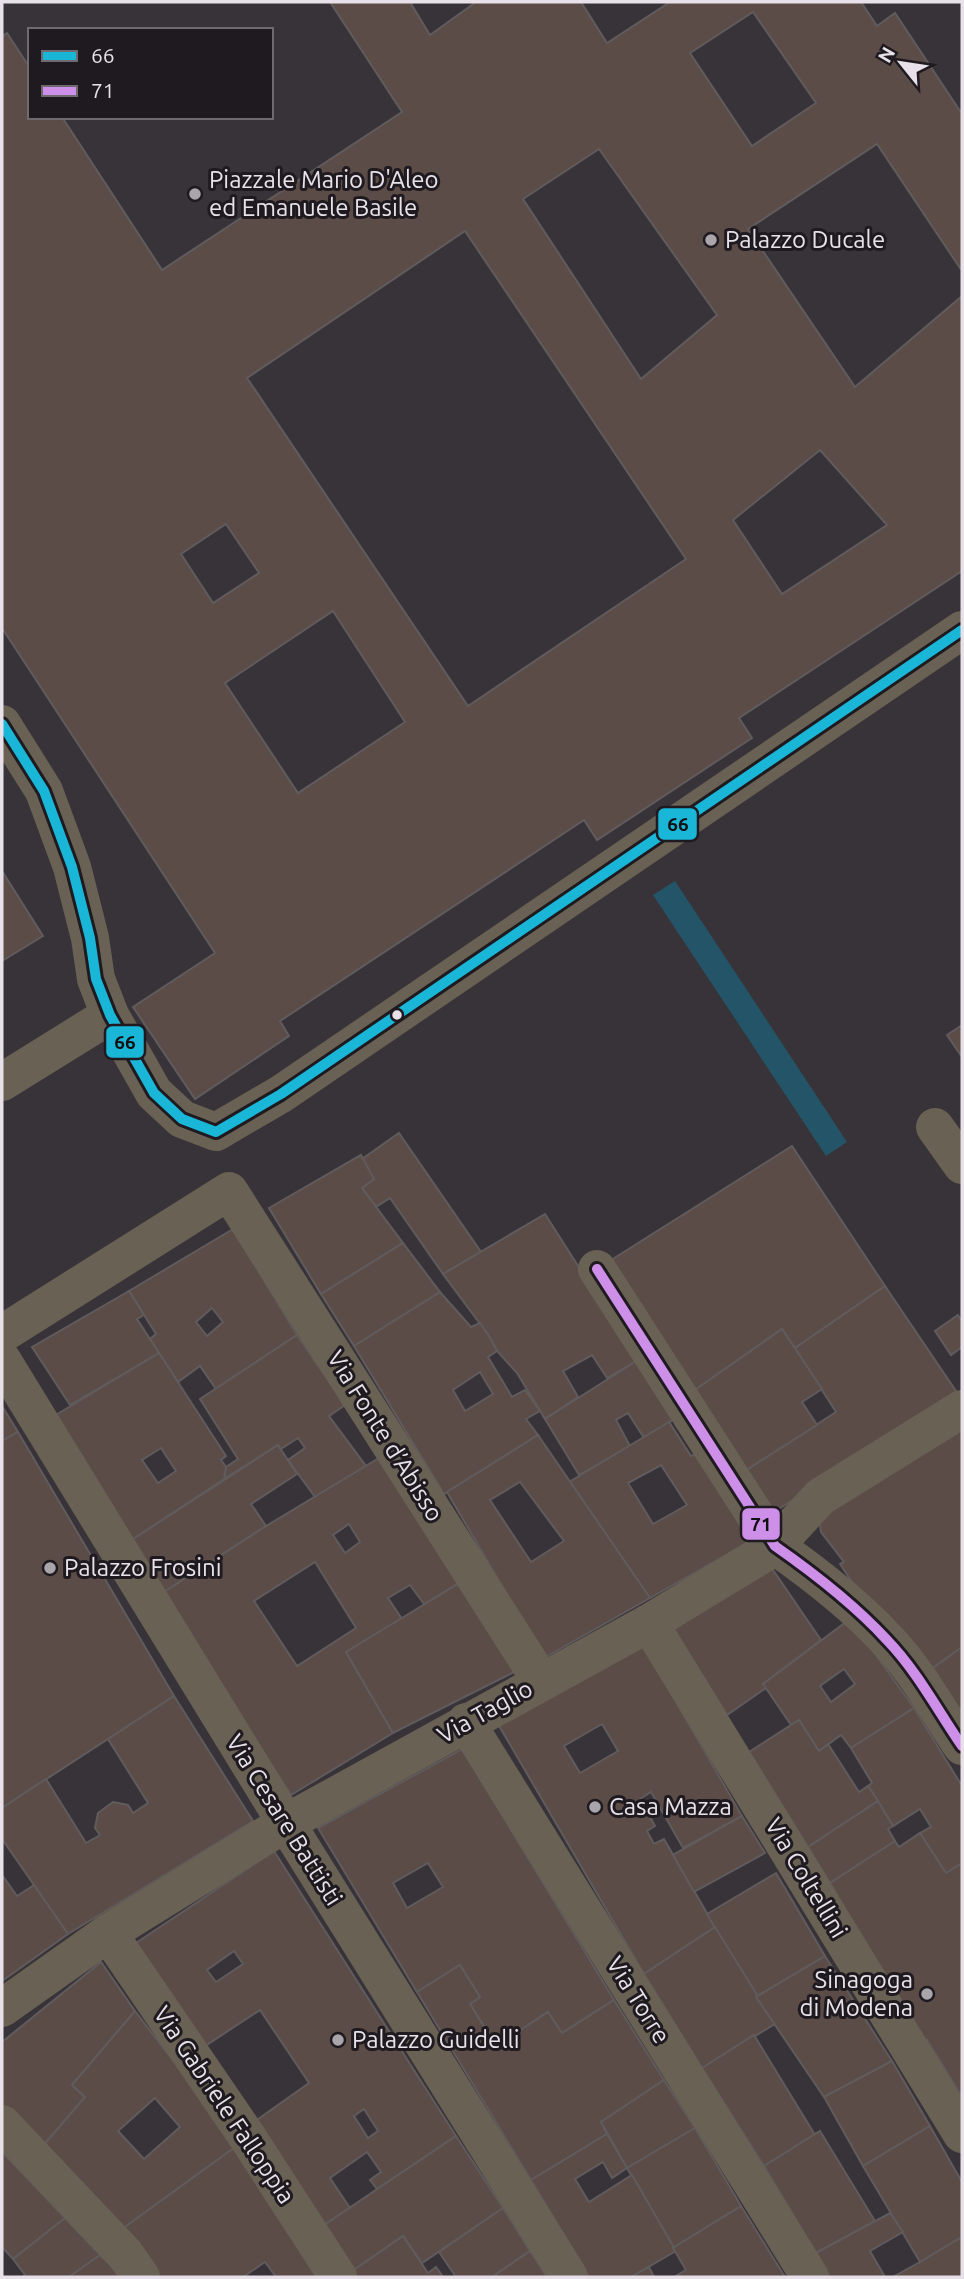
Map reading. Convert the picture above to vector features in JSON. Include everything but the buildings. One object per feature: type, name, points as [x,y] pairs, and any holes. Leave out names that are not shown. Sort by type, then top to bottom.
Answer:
[{"type":"street","points":[[2,724],[44,790],[72,867],[90,938],[96,979],[110,1016],[155,1093],[182,1119],[216,1132],[292,1086],[962,630]]},
{"type":"street","points":[[2,1082],[110,1016]]},
{"type":"street","points":[[935,1127],[962,1165]]},
{"type":"street","name":"Via Fonte d’Abisso","points":[[2,1334],[229,1191],[541,1681]]},
{"type":"street","points":[[597,1269],[775,1546],[813,1573],[888,1640],[962,1746]]},
{"type":"street","name":"Via Cesare Battisti","points":[[2,1360],[569,2277]]},
{"type":"street","name":"Via Taglio","points":[[2,2008],[108,1933],[286,1823],[649,1623],[775,1546],[820,1497],[962,1409]]},
{"type":"street","name":"Via Coltellini","points":[[649,1623],[962,2134]]},
{"type":"street","name":"Via Torre","points":[[466,1722],[810,2277]]},
{"type":"street","name":"Via Gabriele Falloppia","points":[[108,1933],[248,2138],[338,2277]]},
{"type":"street","points":[[2,2124],[116,2245],[141,2277]]},
{"type":"water","points":[[675,881],[847,1142],[826,1156],[653,895]]},
{"type":"transit line","name":"66","points":[[2,724],[44,791],[72,867],[90,938],[96,979],[110,1015],[154,1093],[182,1119],[216,1132],[281,1094],[962,630]]},
{"type":"transit line","name":"71","points":[[597,1269],[775,1546],[834,1590],[887,1640],[918,1678],[962,1746]]},
{"type":"place","name":"Piazzale Mario D'Aleo ed Emanuele Basile","points":[[195,194]]},
{"type":"place","name":"Palazzo Ducale","points":[[711,240]]},
{"type":"place","name":"Palazzo Frosini","points":[[50,1568]]},
{"type":"place","name":"Casa Mazza","points":[[595,1807]]},
{"type":"place","name":"Sinagoga di Modena","points":[[927,1994]]},
{"type":"place","name":"Palazzo Guidelli","points":[[338,2040]]}]
